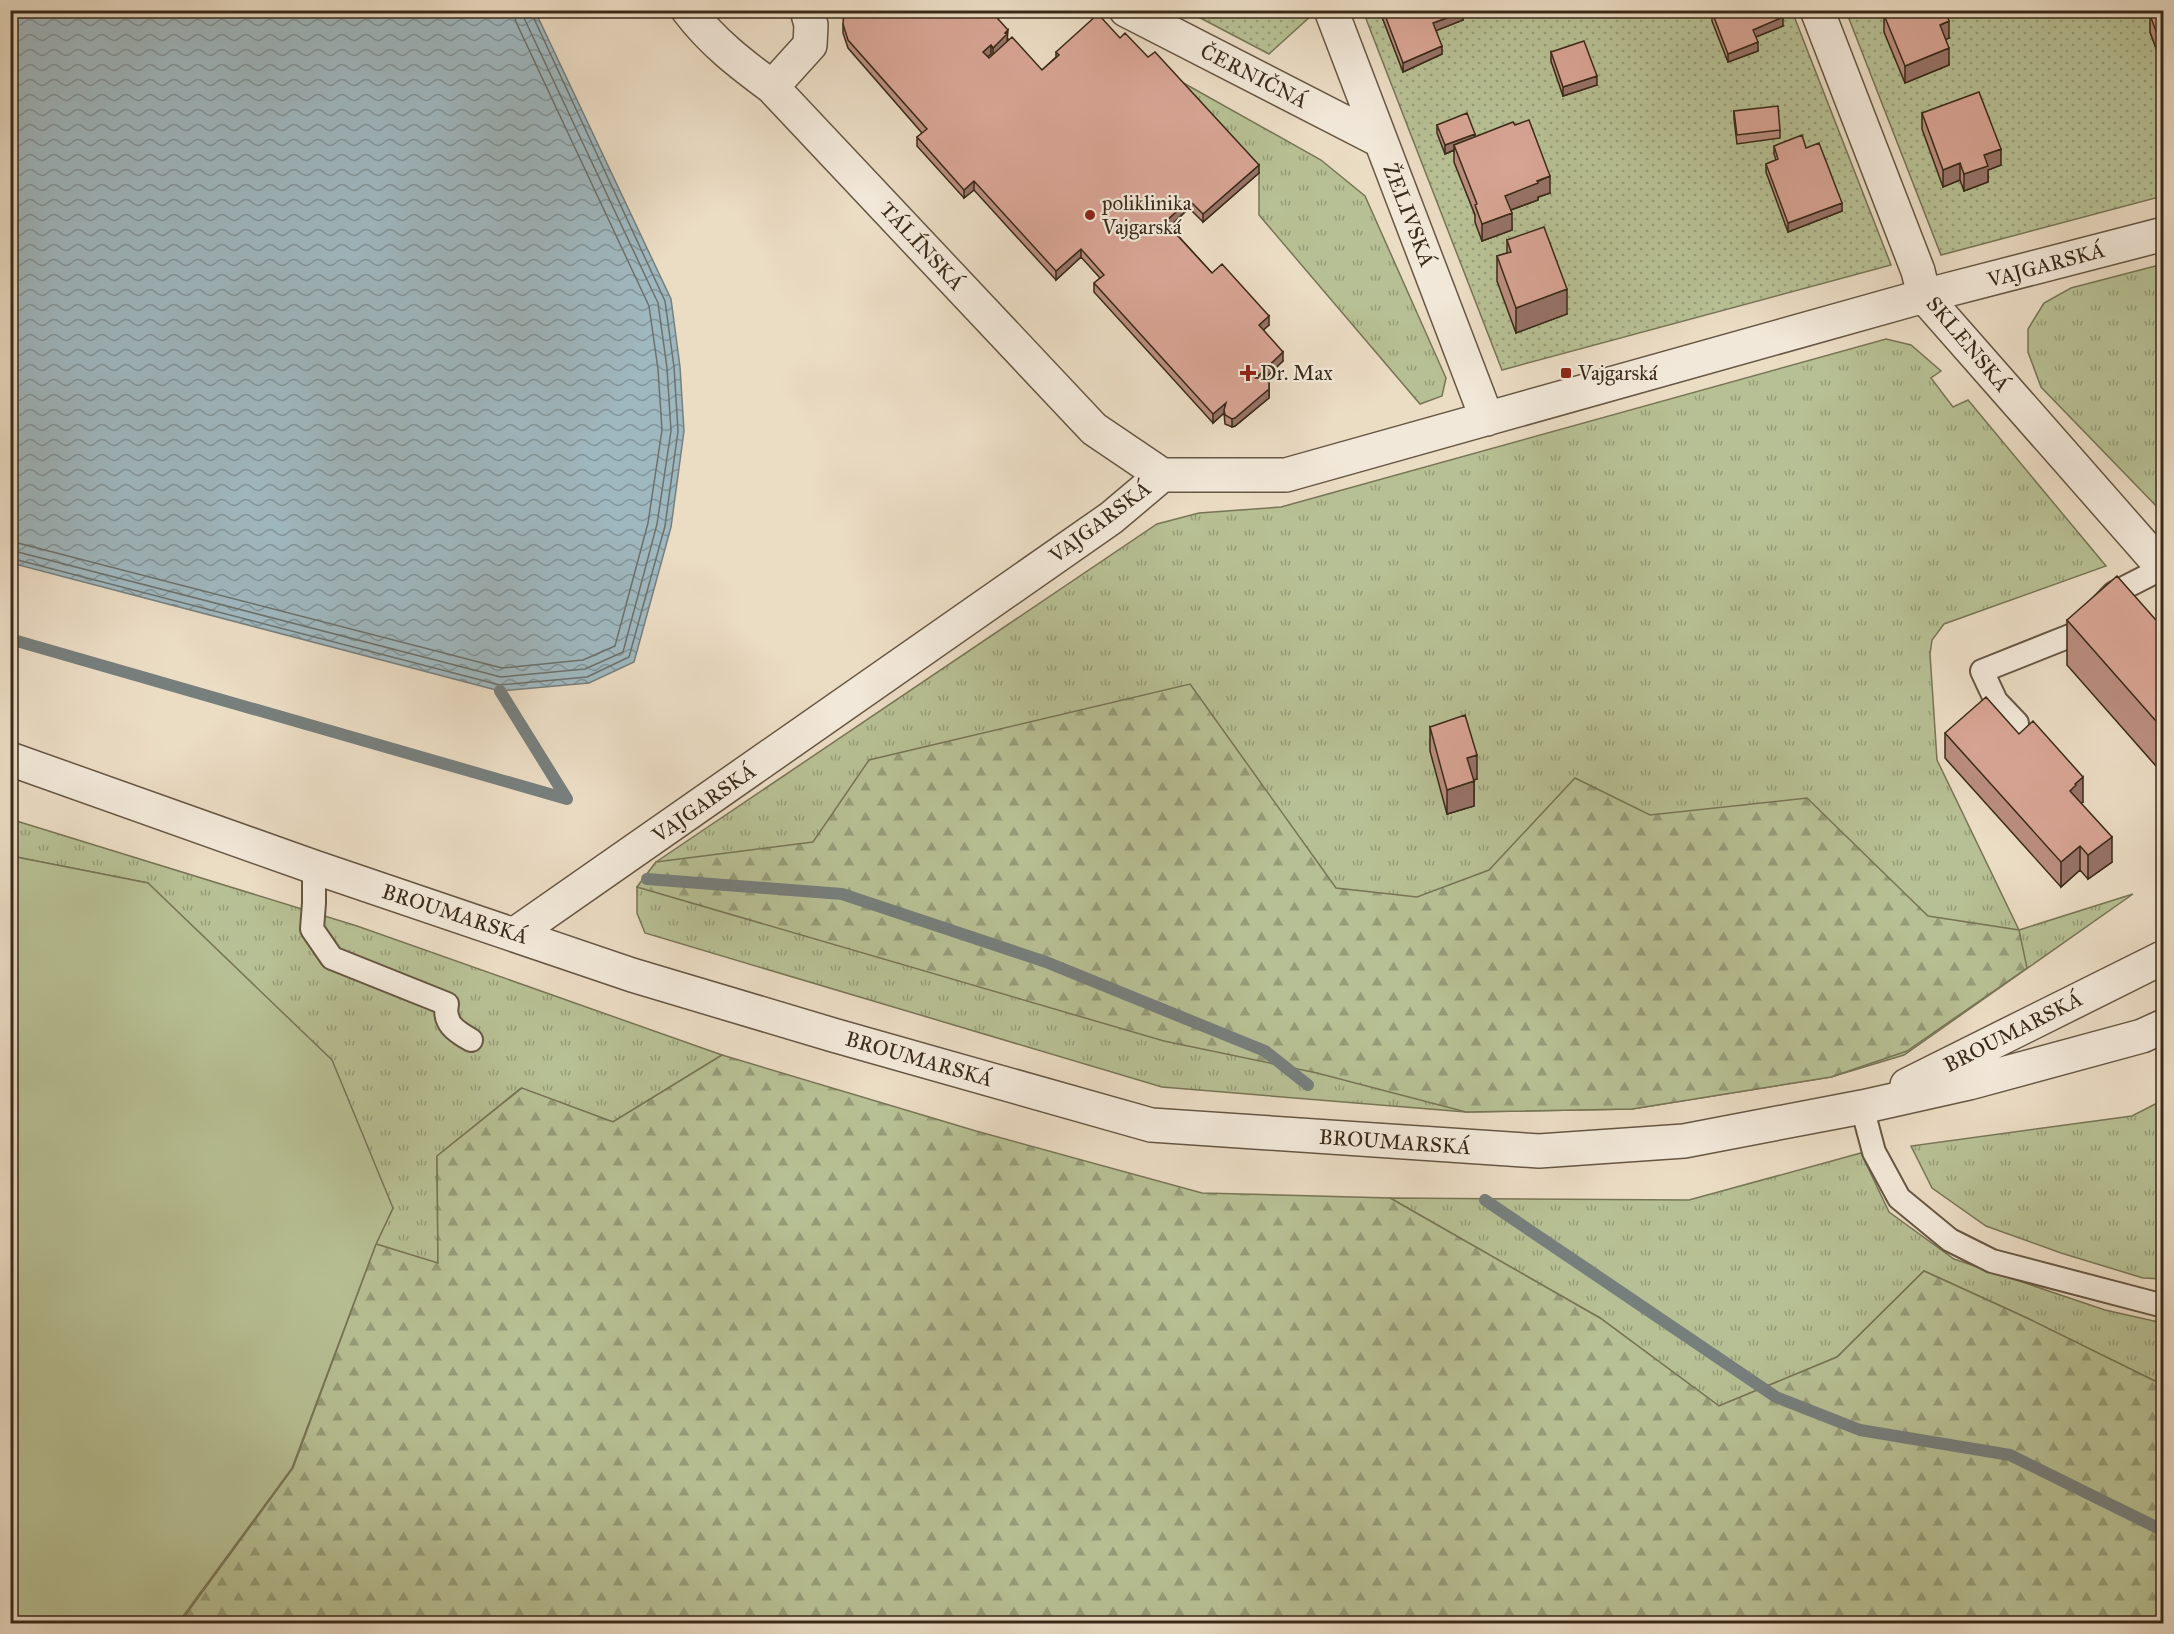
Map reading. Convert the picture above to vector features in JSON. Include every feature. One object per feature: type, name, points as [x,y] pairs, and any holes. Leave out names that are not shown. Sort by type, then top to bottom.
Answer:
[{"type":"street","name":"TÁLÍNSKÁ","points":[[688,10],[703,30],[728,55],[772,87],[1094,429],[1162,475]]},
{"type":"street","points":[[772,87],[810,45],[811,25],[807,10]]},
{"type":"street","name":"ČERNIČNÁ","points":[[1126,10],[1381,141]]},
{"type":"street","name":"ŽELIVSKÁ","points":[[1331,10],[1487,419]]},
{"type":"street","name":"SKLENSKÁ","points":[[1817,10],[1918,271],[1924,296],[2163,568]]},
{"type":"street","name":"VAJGARSKÁ","points":[[515,934],[1111,518],[1162,475],[1286,475],[1924,296],[2163,234]]},
{"type":"street","name":"BROUMARSKÁ","points":[[10,759],[314,867],[643,978],[833,1035],[1151,1125],[1539,1151],[1684,1141],[1862,1107],[1980,1080],[2142,1036],[2163,1026]]},
{"type":"street","name":"BROUMARSKÁ","points":[[1862,1107],[2163,957]]},
{"type":"lane","points":[[2017,723],[1996,700],[1982,671],[2075,634],[2114,593],[2163,568]]},
{"type":"lane","points":[[314,867],[312,929],[332,958],[447,1004],[445,1013],[450,1026],[471,1040]]},
{"type":"lane","points":[[1862,1107],[1874,1152],[1899,1198],[1950,1240],[1992,1261],[2163,1306]]},
{"type":"green space","points":[[1187,11],[1311,11],[1312,15],[1269,54]]},
{"type":"green space","points":[[1363,11],[1398,11],[1382,17],[1403,71],[1433,32],[1462,20],[1459,11],[1739,11],[1753,38],[1777,11],[1792,11],[1891,265],[1502,370]],"holes":[[[1455,162],[1549,193],[1505,212],[1511,230],[1482,241]]]},
{"type":"green space","points":[[1846,11],[2163,11],[2150,32],[2163,67],[2163,196],[1941,255]]},
{"type":"green space","points":[[1171,76],[1321,160],[1365,196],[1446,378],[1442,396],[1420,404],[1259,215],[1259,173]]},
{"type":"green space","points":[[2164,264],[2163,513],[2041,387],[2028,352],[2028,329],[2044,303],[2071,288]]},
{"type":"green space","points":[[1886,339],[1911,345],[1941,371],[1931,378],[1953,407],[1968,400],[2106,566],[1944,624],[1932,640],[1930,654],[1937,760],[2019,930],[2133,894],[1904,1055],[1831,1077],[1632,1109],[1466,1112],[1162,1087],[645,933],[637,913],[637,887],[656,862],[1157,524],[1199,513],[1281,507]]},
{"type":"green space","points":[[1190,684],[1336,888],[1417,897],[1489,870],[1575,778],[1650,815],[1807,798],[1928,916],[2019,930],[2027,968],[1907,1051],[1831,1077],[1632,1109],[1466,1112],[1317,1073],[1164,1041],[637,887],[656,862],[813,842],[869,760]]},
{"type":"green space","points":[[10,819],[357,926],[722,1055],[613,1122],[521,1088],[437,1156],[438,1264],[376,1244],[393,1208],[148,883],[11,856]]},
{"type":"green space","points":[[11,856],[148,883],[332,1060],[393,1208],[376,1244],[292,1468],[178,1623],[11,1623]]},
{"type":"green space","points":[[722,1055],[976,1131],[1202,1193],[1390,1198],[1600,1318],[1719,1406],[1837,1357],[1924,1271],[2027,1318],[2163,1385],[2163,1623],[179,1624],[293,1468],[376,1244],[438,1263],[437,1156],[522,1088],[613,1122]]},
{"type":"green space","points":[[2163,1100],[2163,1279],[2143,1278],[2061,1253],[1986,1226],[1932,1188],[1911,1146],[2132,1116]]},
{"type":"green space","points":[[1861,1153],[1889,1212],[1954,1259],[2105,1310],[2163,1323],[2163,1385],[2027,1318],[1924,1271],[1837,1357],[1719,1406],[1600,1318],[1390,1198],[1689,1200]]},
{"type":"water","points":[[10,11],[535,11],[671,299],[680,367],[684,431],[671,527],[634,662],[589,683],[500,691],[11,563]]},
{"type":"building","name":"poliklinika Vajgarská","points":[[844,10],[990,10],[1008,30],[993,48],[991,45],[983,52],[989,58],[1012,37],[1042,70],[1059,55],[1056,52],[1098,14],[1120,38],[1125,33],[1148,57],[1155,52],[1259,165],[1203,214],[1189,200],[1165,222],[1212,273],[1222,264],[1269,316],[1259,325],[1283,352],[1256,378],[1265,378],[1269,383],[1269,389],[1235,418],[1232,419],[1225,415],[1226,403],[1213,414],[1094,283],[1104,275],[1081,249],[1056,271],[974,181],[964,190],[917,137],[927,129],[848,40],[843,24]]},
{"type":"building","points":[[1383,10],[1462,10],[1463,12],[1433,23],[1442,46],[1403,63]]},
{"type":"building","points":[[1717,10],[1781,10],[1783,17],[1753,30],[1758,42],[1728,54],[1712,12]]},
{"type":"building","points":[[1897,10],[1945,10],[1949,21],[1940,25],[1949,48],[1905,66],[1884,15]]},
{"type":"building","points":[[2163,10],[2163,50],[2150,15]]},
{"type":"building","points":[[1584,41],[1597,76],[1563,87],[1551,52]]},
{"type":"building","points":[[1979,92],[2001,149],[1984,155],[1988,166],[1964,174],[1960,163],[1943,170],[1922,113]]},
{"type":"building","points":[[1778,106],[1780,130],[1737,135],[1734,111]]},
{"type":"building","points":[[1467,113],[1475,134],[1445,145],[1437,125]]},
{"type":"building","points":[[1529,120],[1550,176],[1505,196],[1512,213],[1482,224],[1475,205],[1477,204],[1454,145],[1513,122],[1515,125]]},
{"type":"building","points":[[1802,135],[1806,148],[1819,143],[1842,203],[1788,223],[1766,164],[1778,159],[1774,146]]},
{"type":"building","points":[[1544,227],[1567,289],[1516,308],[1497,256],[1511,252],[1507,240]]},
{"type":"building","points":[[2117,576],[2163,628],[2163,729],[2067,620]]},
{"type":"building","points":[[1986,697],[2019,734],[2033,721],[2083,777],[2070,791],[2112,837],[2088,855],[2080,846],[2061,862],[1945,733]]},
{"type":"building","points":[[1465,715],[1477,755],[1467,758],[1474,781],[1447,790],[1430,727]]},
{"type":"waterway","points":[[10,639],[567,799]]},
{"type":"waterway","points":[[500,691],[567,799]]},
{"type":"waterway","points":[[647,879],[842,894],[1046,962],[1265,1051],[1308,1085]]},
{"type":"waterway","points":[[1485,1200],[1776,1397],[1860,1430],[2010,1455],[2164,1531]]},
{"type":"place","name":"poliklinika Vajgarská","points":[[1090,215]]},
{"type":"place","name":"Dr. Max","points":[[1248,373]]},
{"type":"place","name":"Vajgarská","points":[[1566,373]]}]
